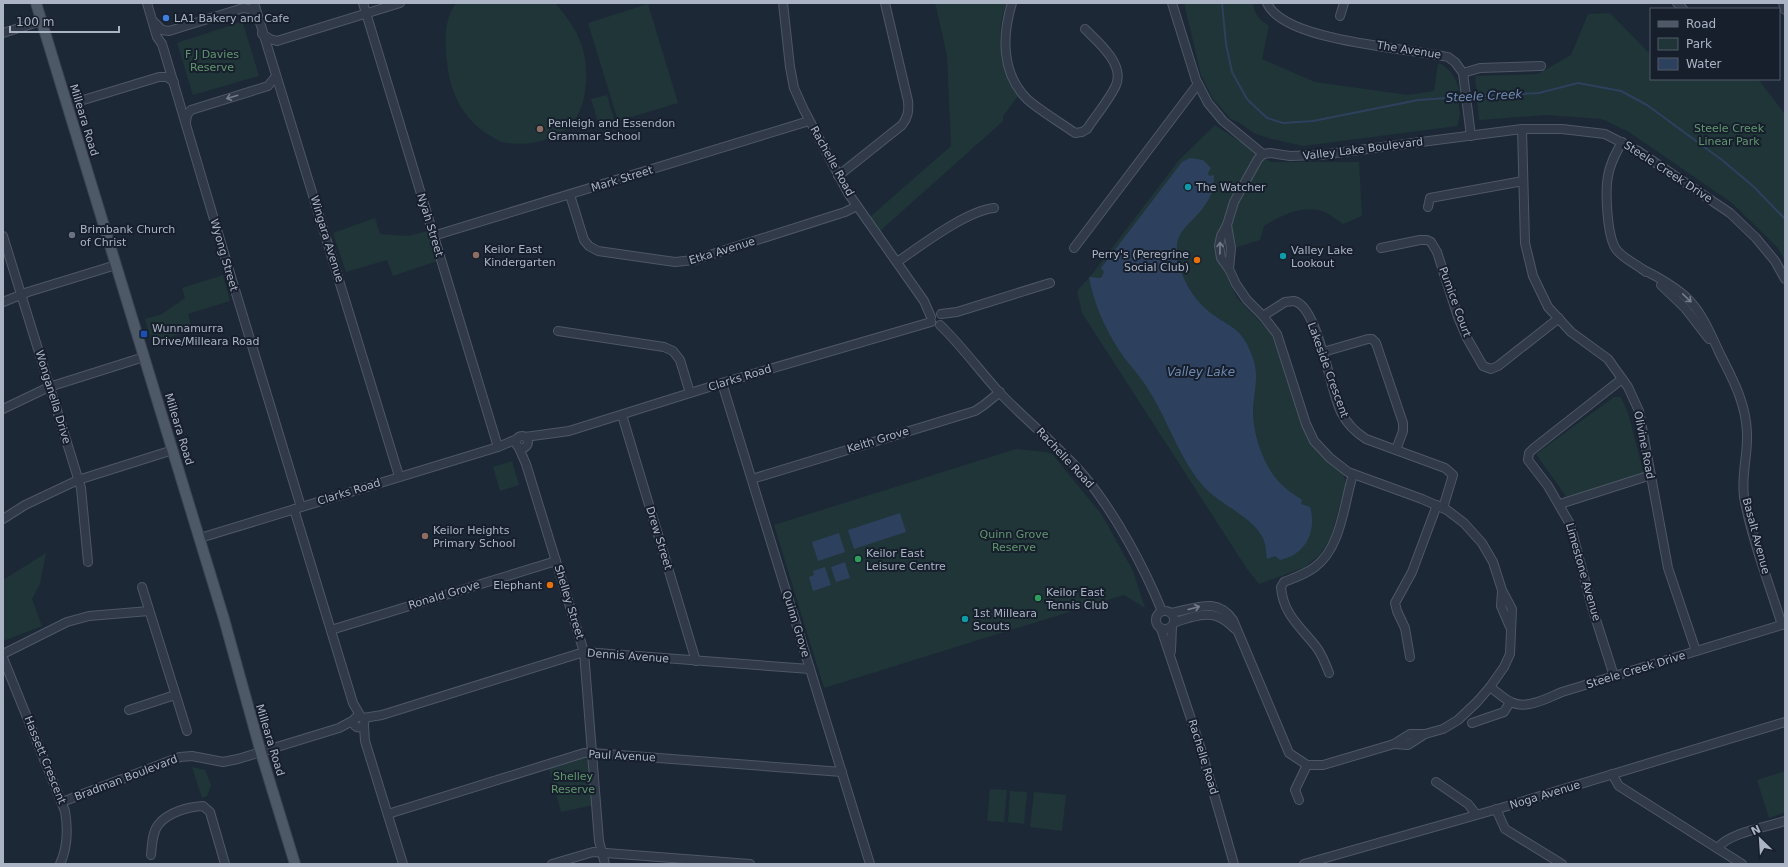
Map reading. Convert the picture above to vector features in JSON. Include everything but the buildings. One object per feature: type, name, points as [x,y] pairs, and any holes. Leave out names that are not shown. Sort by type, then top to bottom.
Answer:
[{"type":"main road","name":"Milleara Road","points":[[36,3],[200,538],[261,753],[295,864]]},
{"type":"street","name":"Wyong Street","points":[[147,3],[157,37],[162,44],[174,82],[298,508],[331,630],[359,722]]},
{"type":"street","name":"Wingara Avenue","points":[[254,3],[262,34],[284,100],[400,476]]},
{"type":"street","name":"Nyah Street","points":[[362,3],[498,446]]},
{"type":"street","points":[[262,34],[277,41],[400,3]]},
{"type":"street","name":"Rachelle Road","points":[[783,3],[790,67],[794,88],[809,121],[838,176],[937,319],[1000,392],[1085,477],[1119,527],[1146,576],[1162,611]]},
{"type":"street","points":[[838,176],[902,125],[907,118],[909,110],[908,101],[885,3]]},
{"type":"street","points":[[1012,3],[1006,22],[1004,45],[1008,66],[1016,84],[1027,99],[1075,132],[1082,132],[1087,129],[1116,84],[1117,74],[1113,61],[1106,51],[1085,29]]},
{"type":"street","points":[[1172,3],[1188,59],[1198,84],[1208,103],[1223,120],[1262,154],[1234,202],[1227,225],[1221,236],[1219,248],[1220,258],[1229,269],[1236,284],[1247,300],[1263,316],[1277,334],[1306,424],[1314,440],[1330,458],[1353,474],[1440,507],[1464,523],[1482,543],[1493,562],[1502,590],[1512,609],[1510,654],[1504,667],[1477,702],[1458,720],[1443,729],[1425,734],[1408,745],[1394,744],[1332,763],[1307,765],[1289,754],[1233,620],[1227,612],[1216,606],[1210,605],[1171,613],[1162,611],[1157,615],[1156,620],[1157,626],[1162,629],[1167,629],[1173,625],[1201,615],[1218,616],[1226,620],[1237,631]]},
{"type":"street","name":"The Avenue","points":[[1264,3],[1266,12],[1273,18],[1329,37],[1448,57],[1455,62],[1463,73]]},
{"type":"street","name":"The Avenue","points":[[1267,3],[1273,13],[1287,22]]},
{"type":"street","points":[[1340,16],[1344,3]]},
{"type":"street","points":[[1783,3],[1785,10]]},
{"type":"street","points":[[152,20],[162,30],[169,31],[247,5],[257,16]]},
{"type":"street","points":[[3,33],[41,21]]},
{"type":"street","points":[[162,44],[164,36],[169,31]]},
{"type":"street","points":[[269,54],[277,41]]},
{"type":"street","points":[[159,77],[165,71],[168,64]]},
{"type":"street","points":[[1471,136],[1463,73],[1480,68],[1541,66]]},
{"type":"street","points":[[187,127],[187,115],[195,109],[268,86],[276,76]]},
{"type":"street","points":[[67,105],[159,77],[167,77],[174,82]]},
{"type":"street","points":[[1074,248],[1198,84]]},
{"type":"street","points":[[268,86],[279,92],[284,100]]},
{"type":"street","points":[[180,103],[187,108],[195,109]]},
{"type":"street","name":"Mark Street","points":[[433,236],[809,121]]},
{"type":"street","name":"Steele Creek Drive","points":[[1471,136],[1522,129],[1562,129],[1605,134],[1622,142],[1730,213],[1756,238],[1775,261],[1785,279]]},
{"type":"street","name":"Olivine Road","points":[[1522,129],[1525,243],[1528,260],[1540,292],[1548,307],[1571,332],[1608,359],[1628,387],[1639,411],[1668,568],[1696,651]]},
{"type":"street","name":"Valley Lake Boulevard","points":[[1262,154],[1270,152],[1290,156],[1320,155],[1471,136]]},
{"type":"street","name":"Basalt Avenue","points":[[1622,142],[1612,161],[1608,177],[1608,227],[1611,238],[1617,249],[1674,296],[1685,308],[1720,354],[1739,392],[1744,408],[1747,435],[1744,498],[1783,624]]},
{"type":"street","points":[[1428,207],[1430,198],[1523,181]]},
{"type":"street","name":"Etka Avenue","points":[[570,195],[584,240],[589,246],[598,251],[676,262],[694,260],[845,212],[858,206]]},
{"type":"street","points":[[897,262],[976,212],[994,208]]},
{"type":"street","points":[[1227,225],[1231,248],[1229,269]]},
{"type":"street","name":"Wonganella Drive","points":[[3,236],[81,488],[88,562]]},
{"type":"street","name":"Pumice Court","points":[[1381,248],[1420,240],[1432,242],[1438,252],[1453,303],[1464,331],[1480,363],[1486,369],[1491,369],[1498,366],[1559,318]]},
{"type":"street","points":[[3,302],[21,294],[116,265]]},
{"type":"street","name":"Clarks Road","points":[[200,538],[498,446],[522,444],[549,434],[570,431],[1050,283]]},
{"type":"street","name":"Lakeside Crescent","points":[[1263,316],[1285,302],[1298,302],[1311,320],[1323,352],[1336,398],[1347,422],[1355,431],[1366,439],[1445,468],[1453,476],[1440,507]]},
{"type":"street","points":[[558,331],[664,347],[673,351],[680,360],[690,393]]},
{"type":"street","points":[[1323,352],[1368,339],[1376,343],[1403,423],[1403,431],[1396,450]]},
{"type":"street","points":[[3,408],[49,387],[144,357]]},
{"type":"street","name":"Limestone Avenue","points":[[1614,676],[1592,607],[1573,533],[1560,504],[1528,460],[1529,453],[1622,378]]},
{"type":"street","name":"Quinn Grove","points":[[722,383],[870,864]]},
{"type":"street","name":"Keith Grove","points":[[752,479],[975,411],[1000,392]]},
{"type":"street","name":"Drew Street","points":[[622,415],[696,661]]},
{"type":"street","name":"Shelley Street","points":[[522,444],[526,464],[584,652],[599,840],[605,864]]},
{"type":"street","points":[[3,519],[25,505],[78,480],[173,450]]},
{"type":"street","points":[[1329,674],[1319,650],[1291,619],[1283,600],[1281,587],[1284,582],[1315,567],[1335,542],[1353,474]]},
{"type":"street","points":[[1560,504],[1651,475]]},
{"type":"street","points":[[1410,657],[1405,628],[1396,611],[1395,603],[1412,572],[1440,507]]},
{"type":"street","name":"Ronald Grove","points":[[331,630],[556,560]]},
{"type":"street","points":[[142,587],[187,731]]},
{"type":"street","points":[[1208,615],[1210,605]]},
{"type":"street","points":[[3,654],[67,622],[89,616],[149,611]]},
{"type":"street","points":[[1171,613],[1174,618],[1173,625]]},
{"type":"street","name":"Steele Creek Drive","points":[[1490,687],[1510,702],[1520,706],[1536,703],[1562,692],[1783,624]]},
{"type":"street","name":"Rachelle Road","points":[[1171,653],[1173,625]]},
{"type":"street","name":"Rachelle Road","points":[[1162,629],[1171,653],[1234,863]]},
{"type":"street","name":"Dennis Avenue","points":[[261,753],[584,652],[810,669]]},
{"type":"street","name":"Hassett Crescent","points":[[3,658],[65,811],[68,828],[66,845],[60,864]]},
{"type":"street","points":[[129,710],[175,695]]},
{"type":"street","points":[[1472,723],[1504,712],[1510,702]]},
{"type":"street","points":[[359,722],[403,864]]},
{"type":"street","name":"Noga Avenue","points":[[1304,864],[1498,809],[1785,722]]},
{"type":"street","name":"Paul Avenue","points":[[388,814],[584,753],[593,752],[842,772]]},
{"type":"street","name":"Bradman Boulevard","points":[[62,802],[180,757],[192,756],[223,762],[261,753]]},
{"type":"street","points":[[1299,800],[1295,790],[1307,765]]},
{"type":"street","points":[[1612,774],[1619,786],[1742,864]]},
{"type":"street","points":[[1436,782],[1468,804],[1476,814]]},
{"type":"street","points":[[151,855],[153,840],[158,826],[166,818],[176,812],[203,806],[210,812],[225,864]]},
{"type":"street","points":[[1498,809],[1502,825],[1505,829],[1562,864]]},
{"type":"street","points":[[1718,848],[1721,843],[1730,838],[1785,821]]},
{"type":"street","points":[[552,864],[593,852],[750,864]]},
{"type":"green space","points":[[456,3],[556,4],[564,13],[580,40],[586,71],[586,83],[580,110],[575,120],[567,128],[547,139],[524,144],[513,144],[502,142],[482,131],[468,117],[457,100],[453,90],[447,61],[446,35],[448,19]]},
{"type":"green space","points":[[935,3],[1007,3],[1003,15],[1000,39],[1004,62],[1018,96],[1003,116],[1003,121],[880,231],[870,217],[951,146],[947,55]]},
{"type":"green space","points":[[1184,3],[1253,3],[1258,16],[1269,26],[1262,59],[1315,82],[1408,95],[1434,91],[1438,63],[1449,70],[1457,82],[1460,114],[1457,126],[1303,146],[1268,138],[1254,133],[1231,119],[1213,99],[1201,75]]},
{"type":"green space","points":[[648,4],[678,103],[618,121],[588,23]]},
{"type":"green space","name":"Steele Creek Linear Park","points":[[1610,13],[1650,54],[1650,80],[1759,80],[1785,114],[1785,261],[1778,248],[1732,203],[1629,132],[1602,119],[1546,115],[1479,120],[1475,76],[1538,74],[1571,55],[1588,14]]},
{"type":"green space","name":"F J Davies Reserve","points":[[241,22],[243,23],[259,76],[193,95],[177,43]]},
{"type":"green space","points":[[607,95],[615,122],[599,126],[591,99]]},
{"type":"green space","points":[[1215,125],[1271,162],[1359,162],[1362,216],[1343,224],[1327,213],[1317,210],[1309,209],[1293,212],[1264,226],[1260,240],[1216,254],[1237,298],[1271,333],[1305,431],[1320,452],[1343,474],[1346,483],[1331,537],[1319,556],[1303,568],[1259,584],[1247,569],[1082,313],[1077,291],[1093,273],[1179,160]]},
{"type":"green space","points":[[375,218],[380,234],[408,236],[428,231],[437,261],[393,276],[387,260],[346,272],[333,233]]},
{"type":"green space","points":[[223,275],[230,301],[188,314],[192,330],[152,343],[145,319],[162,314],[185,298],[182,288]]},
{"type":"green space","points":[[1614,397],[1621,397],[1628,413],[1645,478],[1570,502],[1536,454]]},
{"type":"green space","name":"Quinn Grove Reserve","points":[[1016,449],[1052,454],[1102,515],[1133,571],[1145,608],[1124,595],[824,688],[774,525]]},
{"type":"green space","points":[[512,461],[519,485],[500,491],[493,467]]},
{"type":"green space","points":[[46,553],[40,584],[32,599],[42,626],[3,641],[3,580]]},
{"type":"green space","name":"Shelley Reserve","points":[[582,758],[589,761],[594,805],[561,812],[549,768]]},
{"type":"green space","points":[[192,767],[205,770],[211,785],[207,796],[202,798]]},
{"type":"green space","points":[[1785,771],[1785,812],[1769,818],[1757,780]]},
{"type":"green space","points":[[990,789],[1007,790],[1004,822],[987,821]]},
{"type":"green space","points":[[1010,791],[1027,792],[1024,824],[1008,822]]},
{"type":"green space","points":[[1034,792],[1066,795],[1062,831],[1030,827]]},
{"type":"water","name":"Valley Lake","points":[[1190,158],[1203,160],[1211,168],[1208,173],[1209,176],[1214,175],[1213,187],[1207,202],[1179,237],[1177,250],[1171,250],[1172,259],[1177,260],[1188,287],[1196,299],[1213,315],[1237,331],[1247,344],[1256,369],[1253,413],[1255,431],[1260,450],[1264,460],[1280,483],[1302,500],[1301,504],[1310,507],[1312,525],[1307,541],[1297,553],[1280,560],[1275,556],[1267,559],[1264,540],[1252,524],[1215,497],[1198,480],[1182,455],[1148,389],[1112,339],[1103,322],[1093,295],[1089,277],[1101,278],[1104,272],[1101,268],[1182,162]]},
{"type":"water","points":[[900,513],[906,532],[854,549],[848,530]]},
{"type":"water","points":[[839,533],[845,552],[818,561],[812,542]]},
{"type":"water","points":[[845,562],[850,578],[836,582],[831,567]]},
{"type":"water","points":[[825,567],[831,585],[813,591],[809,577],[814,575],[813,571]]},
{"type":"waterway","name":"Steele Creek","points":[[1222,3],[1226,44],[1232,72],[1247,99],[1267,118],[1283,123],[1313,121],[1418,100],[1463,97]]},
{"type":"waterway","name":"Steele Creek","points":[[1467,97],[1539,93],[1578,83],[1621,91],[1647,105],[1722,160],[1753,186],[1785,219]]},
{"type":"place","name":"LA1 Bakery and Cafe","points":[[166,18]]},
{"type":"place","name":"Penleigh and Essendon Grammar School","points":[[540,129]]},
{"type":"place","name":"The Watcher","points":[[1188,187]]},
{"type":"place","name":"Brimbank Church of Christ","points":[[72,235]]},
{"type":"place","name":"Keilor East Kindergarten","points":[[476,255]]},
{"type":"place","name":"Valley Lake Lookout","points":[[1283,256]]},
{"type":"place","name":"Perry's (Peregrine Social Club)","points":[[1197,260]]},
{"type":"place","name":"Wunnamurra Drive/Milleara Road","points":[[144,334]]},
{"type":"place","name":"Keilor Heights Primary School","points":[[425,536]]},
{"type":"place","name":"Keilor East Leisure Centre","points":[[858,559]]},
{"type":"place","name":"Elephant","points":[[550,585]]},
{"type":"place","name":"Keilor East Tennis Club","points":[[1038,598]]},
{"type":"place","name":"1st Milleara Scouts","points":[[965,619]]}]
